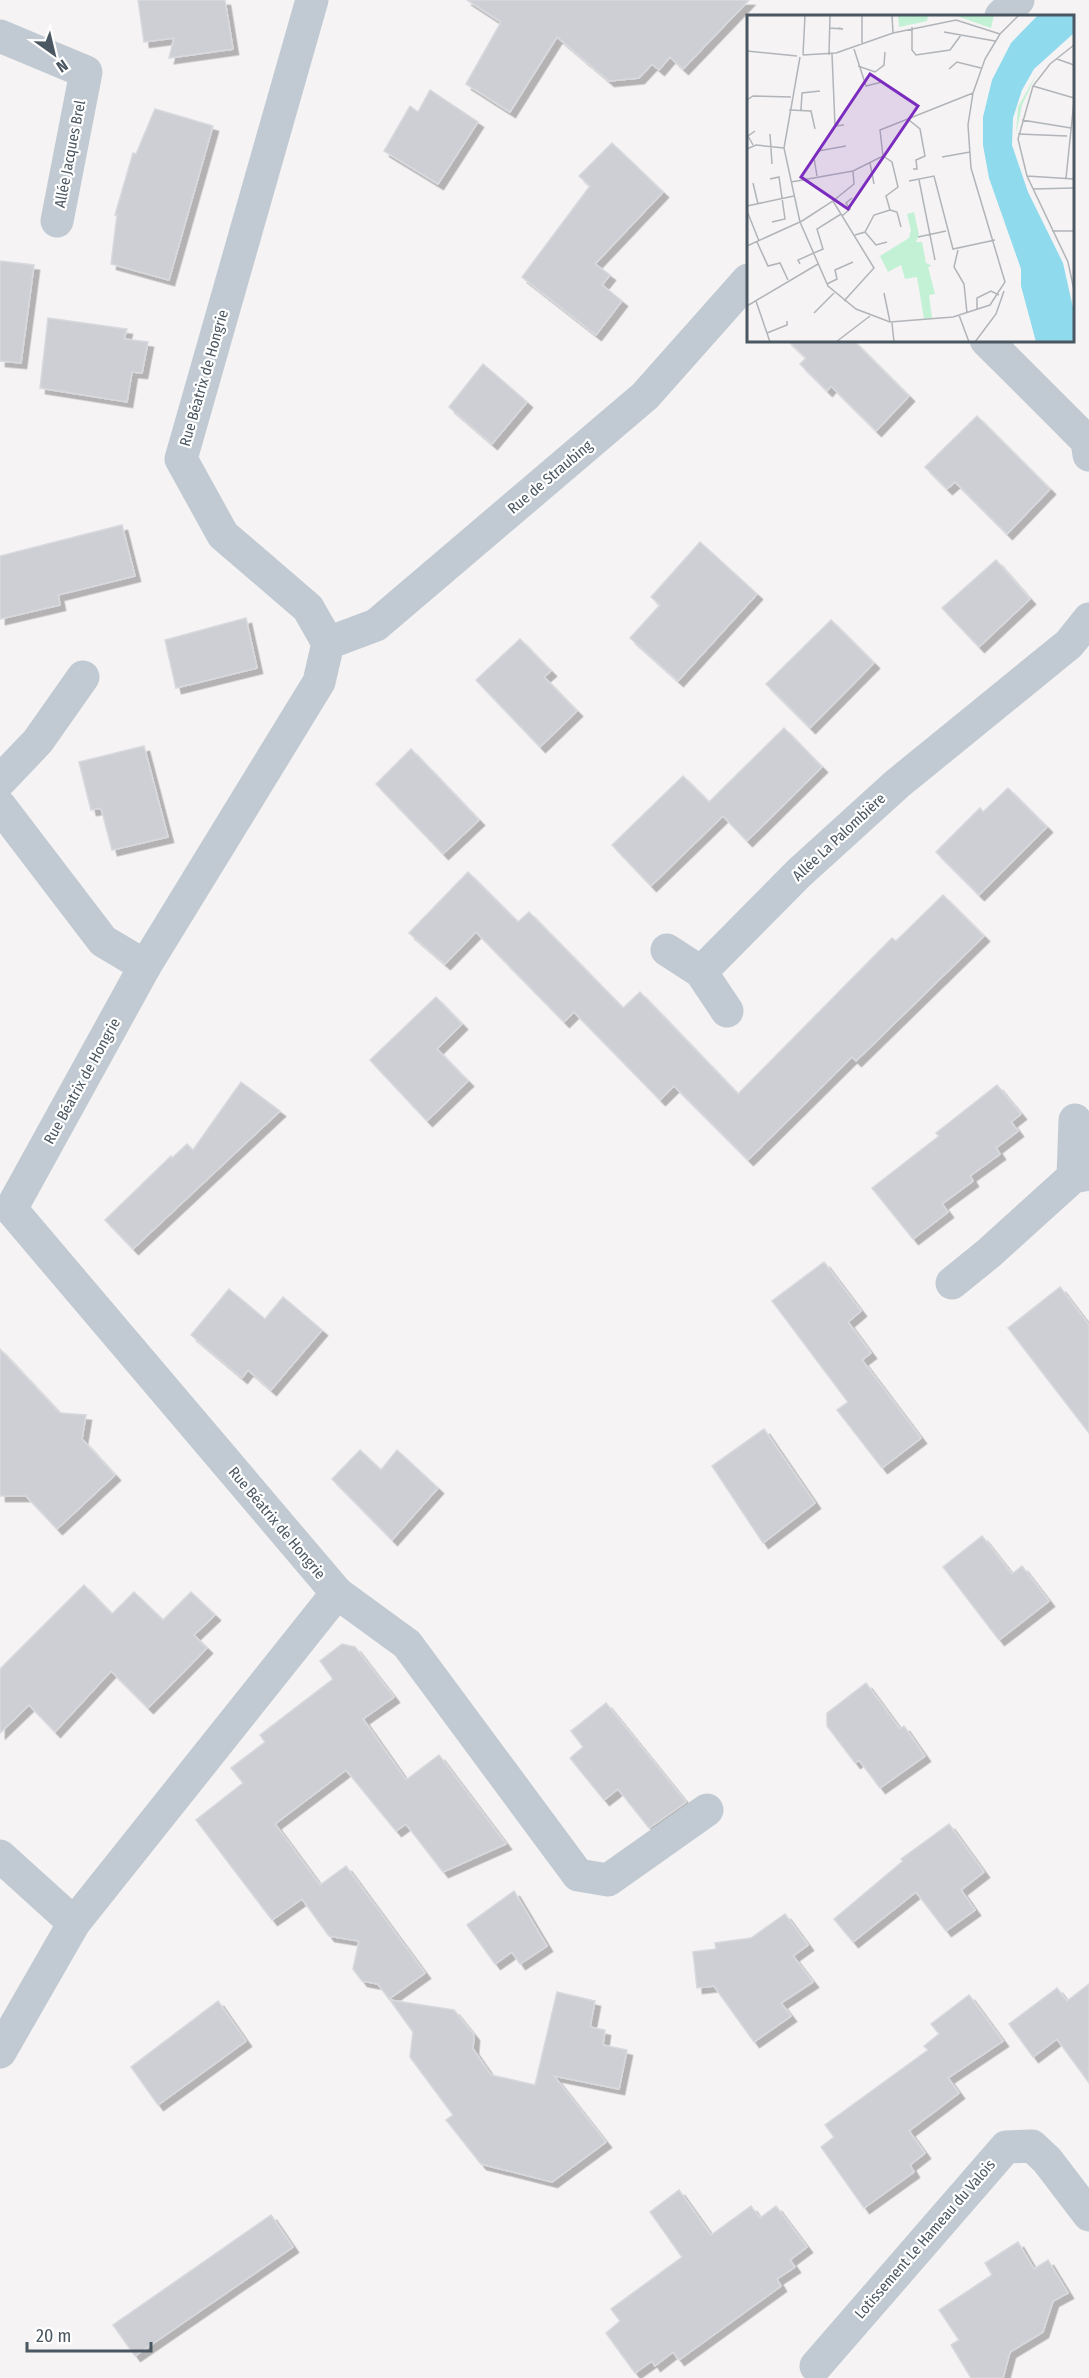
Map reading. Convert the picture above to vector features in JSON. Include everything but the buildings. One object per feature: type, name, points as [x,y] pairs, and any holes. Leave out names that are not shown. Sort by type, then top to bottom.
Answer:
[{"type":"street","name":"Rue Béatrix de Hongrie","points":[[0,2052],[74,1923],[337,1593],[5,1210],[145,966],[319,682],[328,643],[309,608],[223,535],[181,459],[312,0]]},
{"type":"street","points":[[1002,15],[1018,0]]},
{"type":"street","name":"Allée Jacques Brel","points":[[0,36],[86,72],[57,221]]},
{"type":"street","name":"Rue de Straubing","points":[[328,643],[376,625],[645,396],[747,281]]},
{"type":"street","points":[[988,342],[1088,446]]},
{"type":"street","name":"Allée La Palombière","points":[[701,972],[799,873],[897,784],[1069,644],[1089,619]]},
{"type":"street","points":[[0,782],[38,741],[83,677]]},
{"type":"street","points":[[0,806],[103,941],[145,966]]},
{"type":"street","points":[[667,950],[701,972],[727,1011]]},
{"type":"street","points":[[952,1283],[1081,1175],[1075,1120]]},
{"type":"street","points":[[337,1593],[407,1644],[578,1875],[608,1880],[707,1810]]},
{"type":"street","points":[[0,1856],[74,1923]]},
{"type":"street","name":"Lotissement Le Hameau du Valois","points":[[816,2366],[1006,2147],[1032,2146],[1047,2160],[1089,2215]]}]
